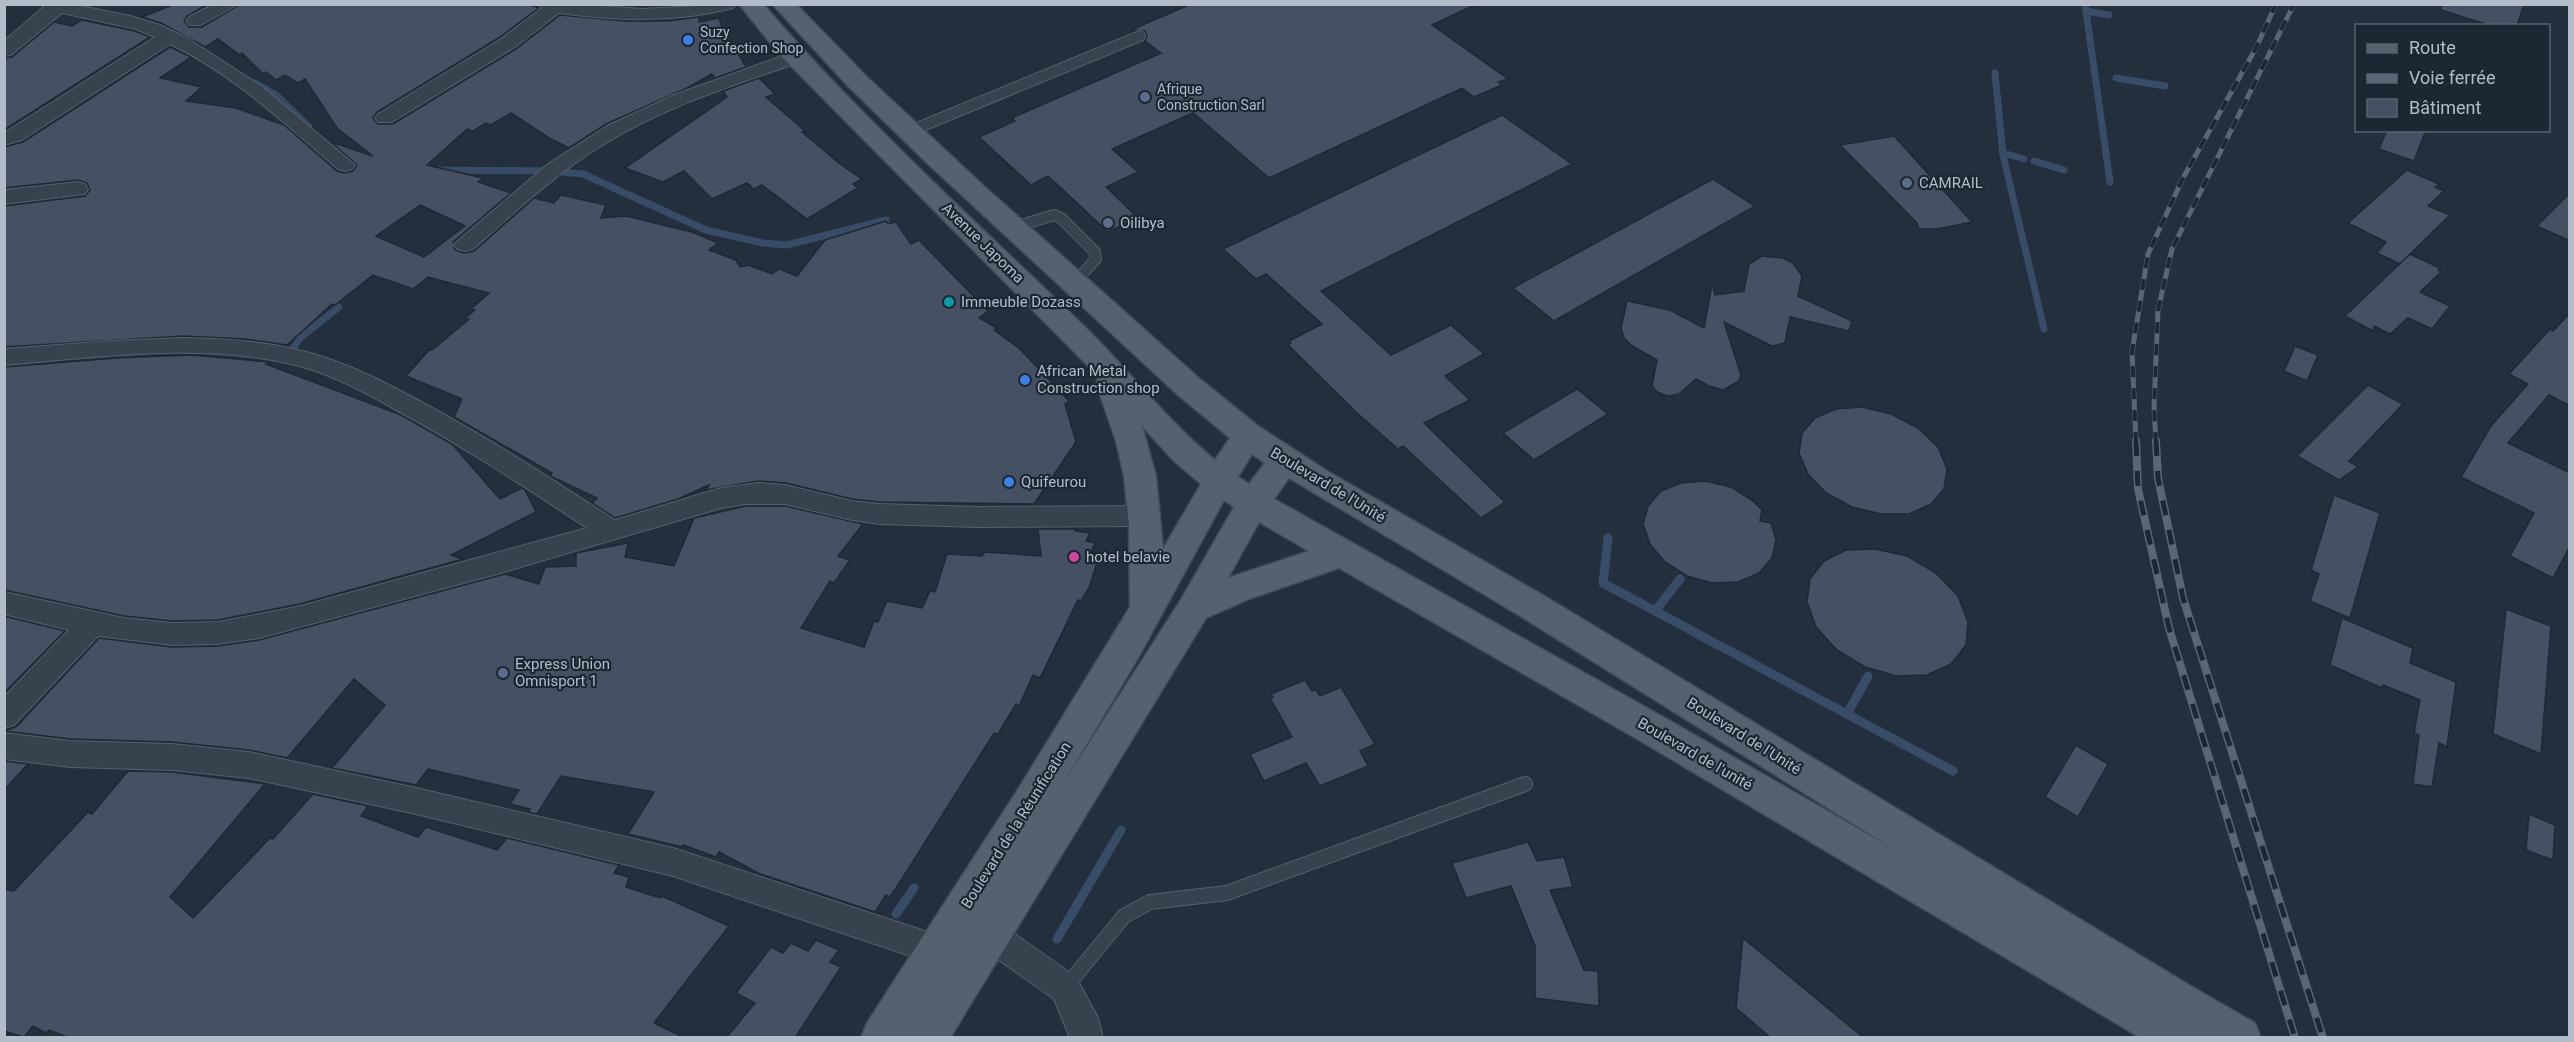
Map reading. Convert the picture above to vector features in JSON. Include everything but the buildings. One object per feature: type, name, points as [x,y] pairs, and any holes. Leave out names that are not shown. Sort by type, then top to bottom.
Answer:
[{"type":"main road","name":"Avenue Japoma","points":[[750,4],[796,57],[1104,363],[1184,452],[1218,480]]},
{"type":"main road","name":"Avenue Japoma","points":[[783,4],[816,40],[1002,220],[1185,385],[1248,435]]},
{"type":"main road","points":[[964,225],[1002,220]]},
{"type":"main road","points":[[1104,363],[1132,440],[1140,476],[1145,516],[1147,611]]},
{"type":"main road","name":"Boulevard de l'Unité","points":[[1248,435],[1285,460],[1511,593],[2177,1024],[2240,1038]]},
{"type":"main road","name":"Boulevard de la Réunification","points":[[882,1038],[967,950],[1218,480],[1248,435]]},
{"type":"main road","points":[[925,1038],[967,950],[1194,608],[1253,503],[1285,460]]},
{"type":"main road","name":"Boulevard de l'unité","points":[[1218,480],[1253,503],[2177,1024]]},
{"type":"main road","points":[[1194,608],[1237,590],[1343,553]]},
{"type":"street","points":[[195,21],[229,4]]},
{"type":"street","points":[[385,118],[508,43],[553,6],[624,15],[674,14],[727,4]]},
{"type":"street","points":[[4,51],[57,5],[135,23],[169,36],[248,84],[345,165]]},
{"type":"street","points":[[4,139],[15,136],[169,36]]},
{"type":"street","points":[[465,244],[537,184],[612,131],[678,100],[796,57]]},
{"type":"street","points":[[4,197],[78,189]]},
{"type":"street","points":[[4,357],[150,346],[194,347],[257,351],[291,356],[326,366],[363,381],[452,429],[612,531]]},
{"type":"street","points":[[4,603],[93,624],[150,633],[199,634],[235,629],[284,620],[383,595],[721,498],[771,493],[860,513],[931,518],[1145,516]]},
{"type":"street","points":[[4,716],[93,624]]},
{"type":"street","points":[[4,746],[70,754],[172,757],[249,765],[416,801],[673,862],[967,950],[1065,988],[1086,1030],[1087,1038]]},
{"type":"lane","points":[[910,131],[1140,36]]},
{"type":"lane","points":[[1002,220],[1054,215],[1060,218],[1095,252],[1096,259],[1074,283]]},
{"type":"lane","points":[[1065,988],[1124,916],[1135,908],[1150,902],[1227,893],[1525,784]]},
{"type":"waterway","points":[[2085,4],[2110,182]]},
{"type":"waterway","points":[[2086,11],[2109,15]]},
{"type":"waterway","points":[[1995,73],[2003,155],[2044,329]]},
{"type":"waterway","points":[[2116,78],[2165,86]]},
{"type":"waterway","points":[[255,83],[276,95],[309,127]]},
{"type":"waterway","points":[[335,150],[355,163],[363,164]]},
{"type":"waterway","points":[[2003,153],[2024,159]]},
{"type":"waterway","points":[[2034,161],[2064,170]]},
{"type":"waterway","points":[[438,170],[551,171],[583,174],[706,230],[763,243],[787,245],[886,220]]},
{"type":"waterway","points":[[289,354],[301,337],[339,307]]},
{"type":"waterway","points":[[1608,538],[1603,583],[1953,771]]},
{"type":"waterway","points":[[1656,610],[1680,579]]},
{"type":"waterway","points":[[1847,714],[1868,676]]},
{"type":"waterway","points":[[1057,939],[1121,830]]},
{"type":"waterway","points":[[896,914],[914,888]]},
{"type":"railway","points":[[2136,443],[2132,352],[2148,254],[2183,178],[2256,48],[2276,4]]},
{"type":"railway","points":[[2156,443],[2154,407],[2158,310],[2172,249],[2294,4]]},
{"type":"railway","points":[[2136,441],[2138,489],[2169,628],[2295,1038]]},
{"type":"railway","points":[[2156,441],[2158,478],[2183,598],[2323,1038]]},
{"type":"place","name":"Suzy Confection Shop","points":[[688,40]]},
{"type":"place","name":"Afrique Construction Sarl","points":[[1145,97]]},
{"type":"place","name":"CAMRAIL","points":[[1907,183]]},
{"type":"place","name":"Oilibya","points":[[1108,223]]},
{"type":"place","name":"Immeuble Dozass","points":[[949,302]]},
{"type":"place","name":"African Metal Construction shop","points":[[1025,380]]},
{"type":"place","name":"Quifeurou","points":[[1009,482]]},
{"type":"place","name":"hotel belavie","points":[[1074,557]]},
{"type":"place","name":"Express Union Omnisport 1","points":[[503,673]]}]
